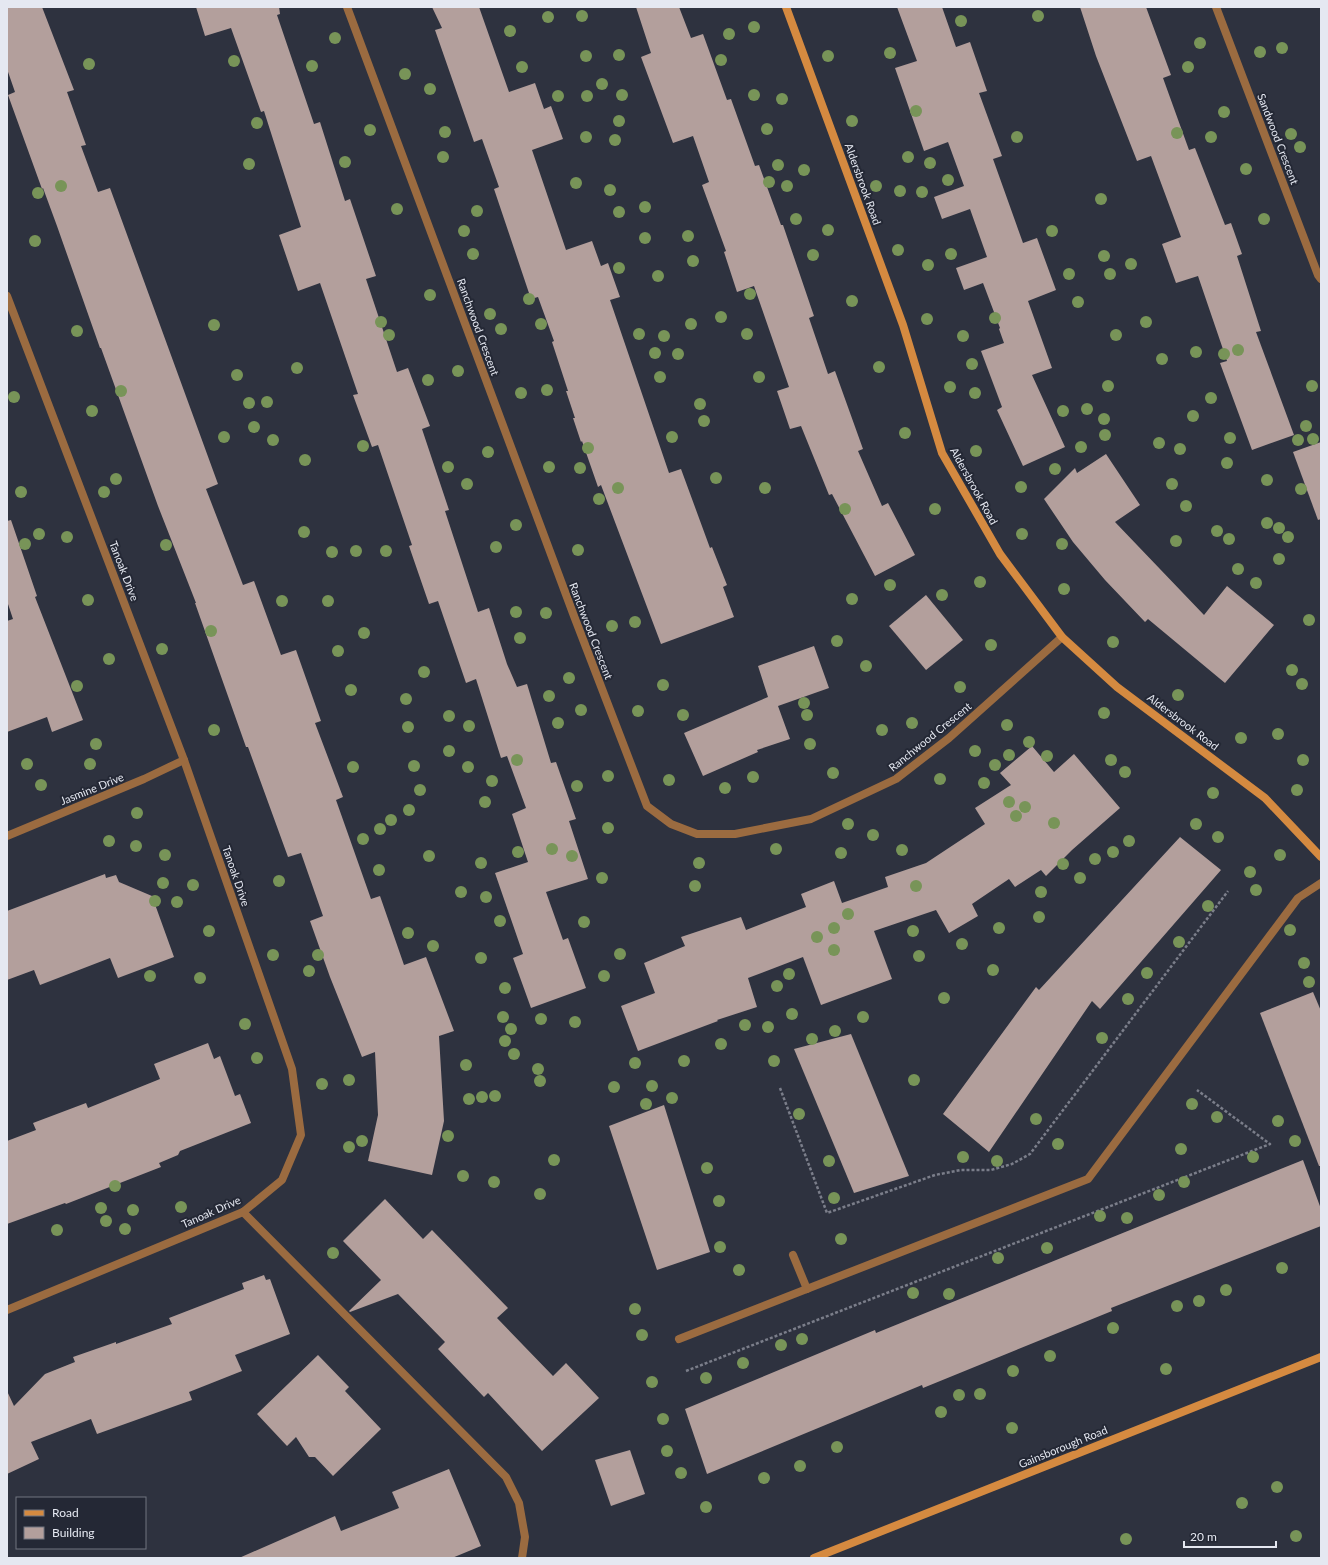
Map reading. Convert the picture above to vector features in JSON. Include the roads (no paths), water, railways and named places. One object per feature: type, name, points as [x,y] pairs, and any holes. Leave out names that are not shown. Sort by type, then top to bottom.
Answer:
[{"type":"street","name":"Ranchwood Crescent","points":[[347,7],[571,609],[647,806],[671,824],[697,834],[735,834],[811,819],[896,779],[949,738],[1062,637]]},
{"type":"street","name":"Aldersbrook Road","points":[[786,7],[903,325],[942,453],[1000,554],[1062,637],[1117,687],[1265,798],[1321,857]]},
{"type":"street","name":"Sandwood Crescent","points":[[1216,7],[1318,275],[1321,279]]},
{"type":"street","name":"Tanoak Drive","points":[[7,296],[184,760],[292,1069],[301,1136],[282,1180],[243,1212],[7,1310]]},
{"type":"street","name":"Jasmine Drive","points":[[7,836],[144,779],[184,760]]},
{"type":"street","points":[[679,1339],[1088,1179],[1298,898],[1321,883]]},
{"type":"street","points":[[243,1212],[506,1477],[519,1503],[525,1537],[522,1558]]},
{"type":"street","points":[[793,1255],[807,1289]]},
{"type":"street","name":"Gainsborough Road","points":[[814,1558],[1321,1357]]}]
